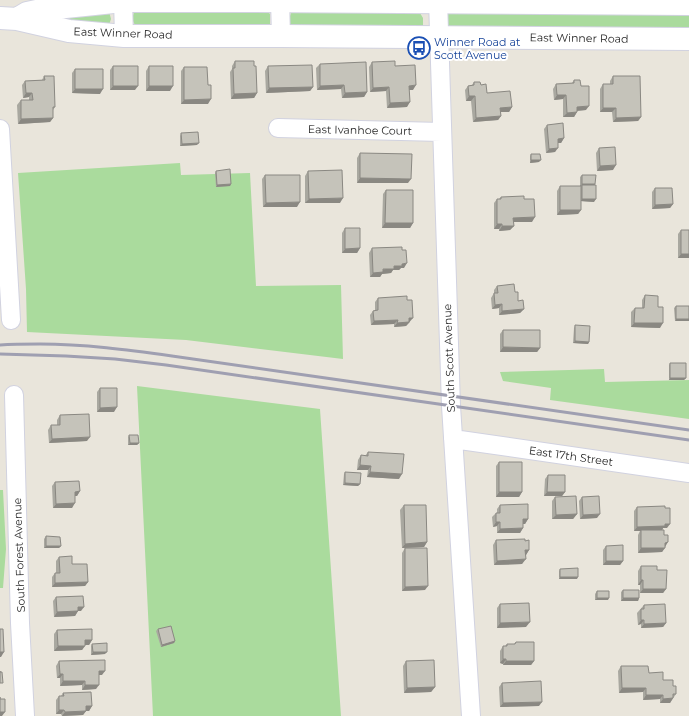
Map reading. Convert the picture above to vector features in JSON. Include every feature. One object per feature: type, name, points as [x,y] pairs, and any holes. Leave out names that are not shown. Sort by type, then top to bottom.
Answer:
[{"type":"street","name":"East Winner Road","points":[[8,18],[46,9],[123,0],[438,1],[689,4]]},
{"type":"street","points":[[123,0],[124,36]]},
{"type":"street","points":[[280,0],[281,36]]},
{"type":"street","name":"South Scott Avenue","points":[[438,1],[450,395],[471,716]]},
{"type":"street","name":"East Winner Road","points":[[8,18],[70,31],[124,36],[689,39]]},
{"type":"street","name":"East Ivanhoe Court","points":[[278,128],[442,132]]},
{"type":"street","points":[[0,129],[10,320]]},
{"type":"street","name":"South Forest Avenue","points":[[14,395],[20,623],[25,716]]},
{"type":"street","name":"East 17th Street","points":[[453,440],[689,473]]},
{"type":"green space","points":[[139,9],[267,11],[270,14],[270,24],[267,28],[135,25],[132,19],[134,12]]},
{"type":"green space","points":[[296,10],[420,13],[423,18],[423,26],[419,29],[290,26],[289,19],[291,13]]},
{"type":"green space","points":[[109,11],[111,19],[109,25],[39,20]]},
{"type":"green space","points":[[448,13],[689,13],[689,32],[451,30],[446,26],[444,19]]},
{"type":"green space","points":[[180,163],[181,175],[250,173],[256,286],[341,285],[343,359],[186,340],[27,332],[26,289],[18,173]]},
{"type":"green space","points":[[604,369],[605,382],[689,380],[689,419],[550,400],[551,388],[503,381],[500,372]]},
{"type":"green space","points":[[137,386],[320,409],[341,716],[153,716]]},
{"type":"green space","points":[[0,490],[3,490],[6,549],[3,588],[0,588]]},
{"type":"building","points":[[235,61],[254,61],[254,66],[256,66],[257,93],[234,94],[233,68],[235,68]]},
{"type":"building","points":[[395,61],[395,66],[415,65],[416,85],[409,86],[410,102],[390,103],[389,87],[373,88],[372,62]]},
{"type":"building","points":[[366,62],[367,92],[345,93],[344,85],[320,86],[320,64]]},
{"type":"building","points":[[312,65],[313,87],[269,88],[268,66]]},
{"type":"building","points":[[113,66],[138,66],[138,86],[113,86]]},
{"type":"building","points":[[149,66],[173,66],[173,86],[149,86]]},
{"type":"building","points":[[184,67],[207,67],[208,85],[211,85],[211,99],[184,100]]},
{"type":"building","points":[[75,69],[103,69],[103,89],[75,89]]},
{"type":"building","points":[[44,76],[54,76],[55,107],[53,107],[53,118],[21,119],[21,100],[33,100],[32,93],[26,93],[25,81],[45,80]]},
{"type":"building","points":[[613,76],[640,76],[641,117],[616,118],[616,108],[603,108],[603,84],[613,84]]},
{"type":"building","points":[[574,80],[580,80],[581,86],[589,86],[589,106],[577,107],[577,112],[567,113],[566,95],[557,95],[556,84],[574,83]]},
{"type":"building","points":[[474,82],[480,82],[481,85],[486,84],[487,93],[510,91],[512,107],[500,108],[501,116],[476,118],[475,96],[469,96],[468,86],[474,85]]},
{"type":"building","points":[[563,123],[564,138],[558,139],[558,148],[549,149],[547,125]]},
{"type":"building","points":[[198,132],[199,143],[182,144],[181,133]]},
{"type":"building","points":[[615,147],[616,165],[600,166],[599,148]]},
{"type":"building","points":[[360,153],[412,154],[411,179],[360,178]]},
{"type":"building","points":[[531,154],[540,154],[541,160],[531,160]]},
{"type":"building","points":[[230,169],[231,184],[217,185],[216,171]]},
{"type":"building","points":[[342,170],[343,198],[309,199],[308,171]]},
{"type":"building","points":[[265,175],[300,175],[300,202],[266,203]]},
{"type":"building","points":[[582,175],[596,175],[595,184],[582,184]]},
{"type":"building","points":[[582,185],[596,185],[596,199],[582,199]]},
{"type":"building","points":[[560,186],[581,186],[581,210],[560,210]]},
{"type":"building","points":[[655,188],[672,188],[673,204],[655,205]]},
{"type":"building","points":[[386,190],[413,190],[413,223],[385,223]]},
{"type":"building","points":[[524,196],[524,199],[534,199],[535,217],[513,218],[514,226],[502,226],[502,224],[497,224],[497,199],[501,199],[501,197]]},
{"type":"building","points":[[345,228],[360,228],[360,248],[345,249]]},
{"type":"building","points":[[681,230],[689,230],[689,254],[681,254]]},
{"type":"building","points":[[402,247],[402,250],[406,250],[407,263],[402,264],[402,266],[394,266],[394,269],[383,269],[383,272],[373,273],[372,248]]},
{"type":"building","points":[[514,284],[515,292],[518,292],[518,301],[523,300],[524,309],[502,311],[502,304],[495,305],[494,293],[498,293],[497,286]]},
{"type":"building","points":[[645,295],[658,296],[658,307],[663,307],[663,323],[634,323],[635,308],[644,308]]},
{"type":"building","points":[[407,296],[407,300],[412,300],[413,318],[409,318],[409,322],[397,323],[398,320],[374,321],[373,311],[378,310],[378,298]]},
{"type":"building","points":[[676,306],[689,306],[689,319],[676,319]]},
{"type":"building","points":[[575,325],[590,326],[589,342],[575,341]]},
{"type":"building","points":[[503,330],[540,330],[540,348],[503,347]]},
{"type":"building","points":[[670,363],[686,363],[686,378],[670,378]]},
{"type":"building","points":[[100,388],[117,388],[117,407],[100,408]]},
{"type":"building","points":[[89,414],[90,437],[52,439],[51,425],[60,425],[60,415]]},
{"type":"building","points":[[129,435],[138,435],[139,443],[130,443]]},
{"type":"building","points":[[368,452],[404,454],[402,474],[370,472],[371,466],[360,465],[361,455],[368,456]]},
{"type":"building","points":[[499,462],[522,462],[522,492],[499,492]]},
{"type":"building","points":[[345,472],[361,473],[360,484],[345,483]]},
{"type":"building","points":[[548,475],[565,475],[565,492],[547,492]]},
{"type":"building","points":[[79,481],[80,491],[75,492],[75,503],[56,504],[55,482]]},
{"type":"building","points":[[576,496],[577,514],[556,515],[555,497]]},
{"type":"building","points":[[599,496],[600,514],[583,515],[582,497]]},
{"type":"building","points":[[528,504],[528,519],[523,519],[523,528],[500,529],[500,522],[496,522],[496,513],[500,513],[500,505]]},
{"type":"building","points":[[404,505],[426,505],[427,542],[405,544]]},
{"type":"building","points":[[665,506],[665,508],[670,508],[670,524],[665,524],[665,526],[637,527],[637,507]]},
{"type":"building","points":[[641,530],[664,530],[664,535],[668,535],[668,542],[665,543],[665,548],[641,548]]},
{"type":"building","points":[[46,536],[60,537],[61,546],[46,546]]},
{"type":"building","points":[[525,539],[525,541],[529,540],[529,550],[525,550],[526,559],[497,561],[496,540]]},
{"type":"building","points":[[623,545],[623,561],[606,561],[606,546]]},
{"type":"building","points":[[405,548],[427,548],[428,586],[405,587]]},
{"type":"building","points":[[72,556],[72,564],[87,564],[88,582],[55,583],[55,573],[60,573],[59,557]]},
{"type":"building","points":[[641,566],[657,566],[657,570],[667,570],[666,589],[643,589],[643,580],[641,580]]},
{"type":"building","points":[[578,568],[578,577],[560,577],[560,569]]},
{"type":"building","points":[[623,590],[639,590],[639,598],[623,598]]},
{"type":"building","points":[[597,591],[609,591],[609,598],[597,598]]},
{"type":"building","points":[[83,596],[84,607],[78,607],[78,611],[57,612],[56,597]]},
{"type":"building","points":[[529,603],[530,622],[500,623],[500,604]]},
{"type":"building","points":[[665,604],[666,623],[644,624],[644,620],[641,620],[641,609],[644,609],[644,605]]},
{"type":"building","points":[[171,626],[175,641],[162,645],[158,629]]},
{"type":"building","points":[[0,629],[3,629],[4,652],[0,652]]},
{"type":"building","points":[[92,629],[92,640],[85,640],[85,646],[58,646],[57,630]]},
{"type":"building","points":[[516,642],[534,642],[534,661],[506,661],[506,659],[503,659],[503,646],[507,646],[507,644],[515,644]]},
{"type":"building","points":[[107,643],[107,652],[93,652],[92,644]]},
{"type":"building","points":[[105,660],[105,671],[99,671],[99,685],[85,685],[85,681],[63,681],[63,674],[60,674],[59,661]]},
{"type":"building","points":[[434,660],[435,687],[407,688],[406,661]]},
{"type":"building","points":[[621,666],[648,666],[649,673],[663,672],[663,680],[673,680],[673,686],[676,686],[676,694],[673,694],[673,698],[663,699],[663,695],[646,695],[646,688],[622,688]]},
{"type":"building","points":[[0,672],[2,672],[3,683],[0,683]]},
{"type":"building","points":[[541,681],[542,702],[503,703],[502,683]]},
{"type":"building","points":[[91,692],[92,706],[86,706],[86,711],[65,712],[64,710],[59,710],[59,696],[64,696],[63,693]]},
{"type":"building","points":[[0,699],[5,699],[5,712],[0,712]]},
{"type":"railway","points":[[0,345],[73,345],[139,352],[689,430]]},
{"type":"railway","points":[[0,354],[115,359],[166,365],[689,440]]},
{"type":"place","name":"Winner Road at Scott Avenue","points":[[419,48]]}]
